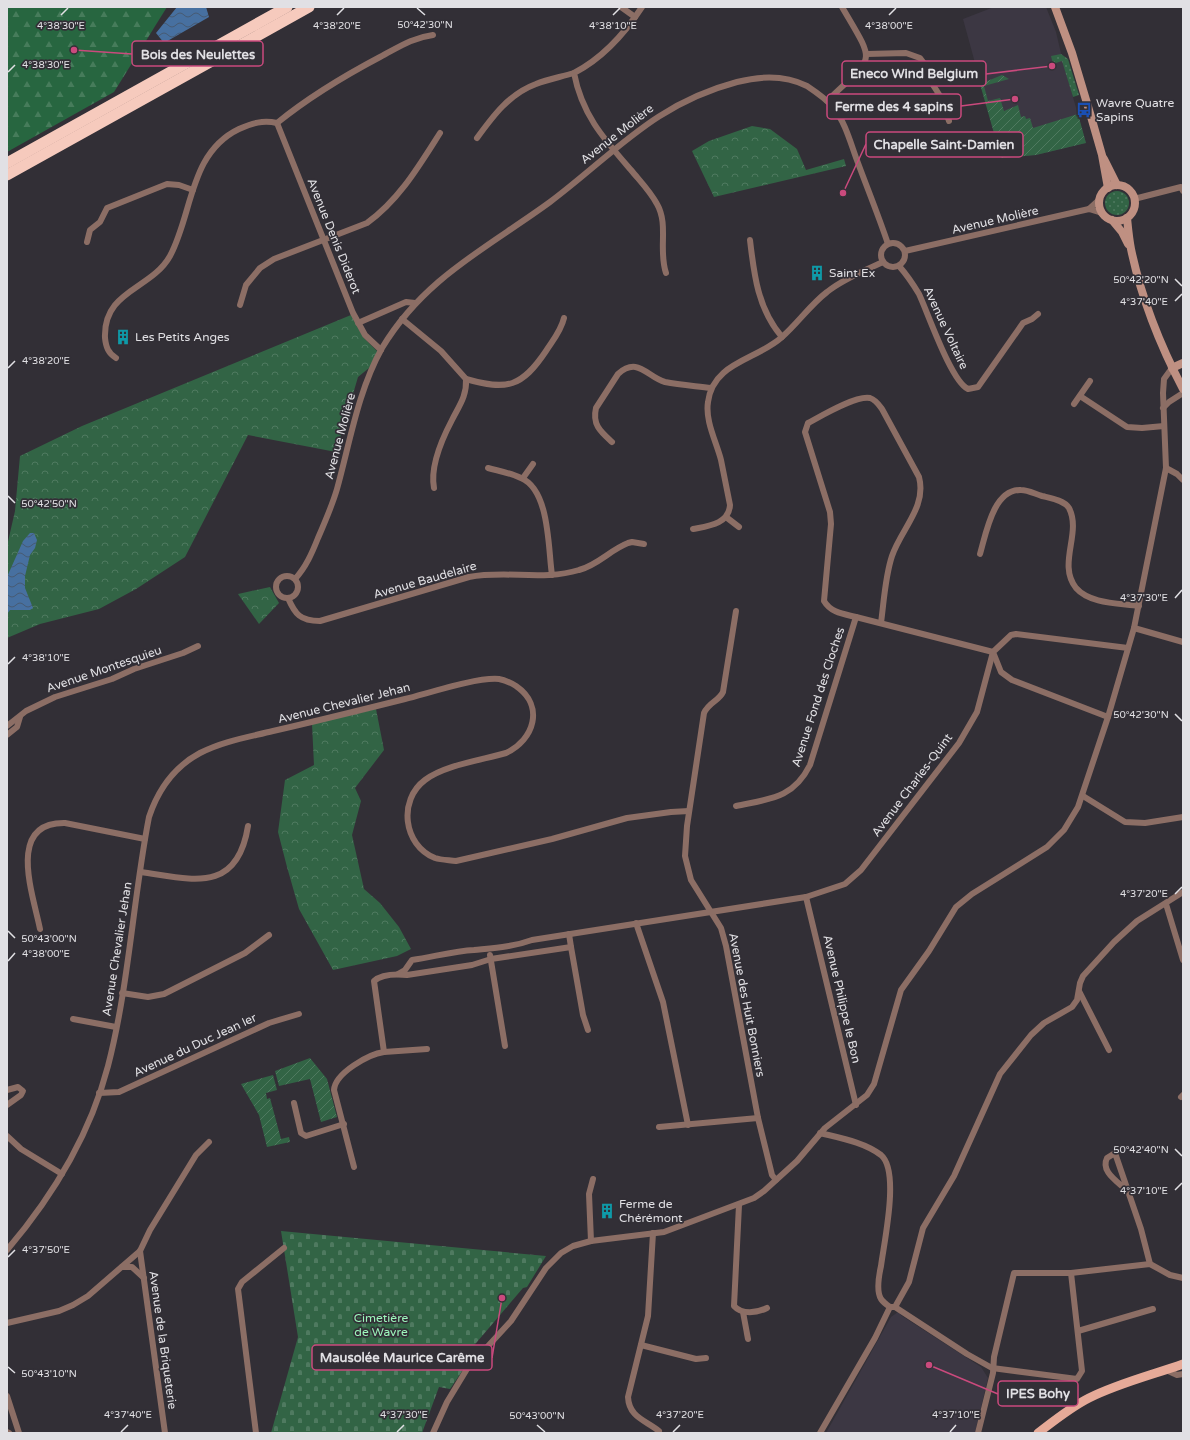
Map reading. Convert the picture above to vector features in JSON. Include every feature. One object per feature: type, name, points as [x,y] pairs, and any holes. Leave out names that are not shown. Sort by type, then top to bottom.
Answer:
[{"type":"highway","points":[[7,163],[286,7]]},
{"type":"highway","points":[[7,175],[309,7]]},
{"type":"main road","points":[[1054,7],[1072,54],[1102,155],[1108,188]]},
{"type":"main road","points":[[1102,155],[1117,185]]},
{"type":"main road","points":[[1112,220],[1122,220],[1127,218],[1133,212],[1134,199],[1130,190],[1117,185],[1108,188],[1100,199],[1102,212],[1112,220],[1122,232],[1130,248],[1154,324],[1172,368],[1183,389]]},
{"type":"main road","points":[[1127,218],[1130,248]]},
{"type":"main road","points":[[1172,368],[1183,363]]},
{"type":"main road","points":[[1038,1433],[1066,1411],[1090,1398],[1122,1384],[1183,1364]]},
{"type":"street","points":[[621,7],[635,17]]},
{"type":"street","points":[[477,138],[505,103],[522,91],[539,83],[574,73],[596,60],[635,17],[642,7]]},
{"type":"street","points":[[827,101],[862,69],[866,62],[867,54],[864,44],[842,7]]},
{"type":"street","points":[[116,358],[109,352],[106,345],[105,329],[109,314],[119,299],[152,278],[167,261],[205,160],[214,147],[226,136],[238,129],[258,122],[277,123],[344,76],[416,37],[433,35]]},
{"type":"street","points":[[867,54],[903,52],[920,58],[926,66],[934,87],[942,99],[949,121]]},
{"type":"street","points":[[574,73],[580,97],[587,113],[647,189],[661,211],[663,237],[662,256],[666,273]]},
{"type":"street","name":"Avenue Molière","points":[[288,598],[293,596],[298,589],[295,579],[306,565],[328,514],[364,390],[381,350],[402,319],[433,285],[551,200],[650,120],[680,102],[713,88],[749,79],[773,77],[791,80],[810,88],[827,101],[836,111],[846,132],[888,244]]},
{"type":"street","name":"Avenue Denis Diderot","points":[[277,123],[358,323],[365,335],[381,350]]},
{"type":"street","points":[[240,305],[246,285],[260,268],[274,259],[366,223],[379,214],[399,193],[440,133]]},
{"type":"street","points":[[87,242],[90,230],[100,222],[107,208],[167,184],[179,185],[193,190]]},
{"type":"street","points":[[1134,199],[1181,187],[1183,191]]},
{"type":"street","points":[[1089,210],[1100,199]]},
{"type":"street","name":"Avenue Molière","points":[[905,251],[1089,210],[1102,212]]},
{"type":"street","points":[[750,240],[755,282],[760,298],[775,328],[782,337]]},
{"type":"street","points":[[888,244],[898,245],[905,251],[905,256],[899,266],[891,266],[883,262],[881,252],[888,244]]},
{"type":"street","points":[[693,528],[714,524],[726,517],[730,512],[730,505],[720,460],[708,415],[708,402],[711,388],[727,369],[766,349],[782,337],[827,291],[849,277],[883,262]]},
{"type":"street","name":"Avenue Voltaire","points":[[899,266],[915,288],[942,350],[962,385],[968,390],[978,387],[1023,323],[1032,320],[1038,314]]},
{"type":"street","points":[[358,323],[406,302],[415,303]]},
{"type":"street","points":[[402,319],[441,351],[466,380],[496,386],[508,384],[521,379],[537,365],[562,327],[564,318]]},
{"type":"street","points":[[612,442],[596,426],[594,414],[596,408],[622,370],[633,367],[640,368],[664,381],[711,388]]},
{"type":"street","points":[[433,1433],[447,1402],[467,1369],[511,1321],[546,1268],[561,1253],[572,1246],[591,1241],[664,1232],[739,1205],[764,1192],[807,1150],[829,1124],[856,1105],[867,1095],[874,1084],[901,990],[929,951],[956,907],[972,894],[1047,847],[1064,830],[1083,796],[1134,628],[1166,468],[1163,408],[1164,379],[1172,368]]},
{"type":"street","points":[[434,488],[432,479],[441,445],[463,400],[466,380]]},
{"type":"street","points":[[1074,404],[1090,381]]},
{"type":"street","points":[[1163,408],[1183,393]]},
{"type":"street","points":[[1080,396],[1127,427],[1142,428],[1164,426]]},
{"type":"street","points":[[856,617],[834,611],[828,607],[824,601],[831,518],[805,432],[808,423],[854,401],[869,398],[882,409],[917,472],[922,487],[919,504],[892,556],[881,623]]},
{"type":"street","points":[[522,478],[533,464]]},
{"type":"street","points":[[488,468],[522,478],[535,491],[542,504],[552,575]]},
{"type":"street","points":[[1166,468],[1178,474],[1183,480]]},
{"type":"street","points":[[980,554],[991,517],[996,506],[1004,496],[1012,491],[1022,490],[1060,501],[1068,507],[1074,526],[1068,559],[1069,570],[1076,587],[1084,595],[1094,599],[1139,606]]},
{"type":"street","points":[[726,517],[739,527]]},
{"type":"street","name":"Avenue Baudelaire","points":[[288,598],[292,608],[297,614],[307,619],[320,621],[469,577],[487,574],[552,575],[586,568],[628,543],[632,542],[644,544]]},
{"type":"street","points":[[288,598],[279,594],[277,584],[280,579],[287,576],[295,579]]},
{"type":"street","name":"Avenue des Huit Bonniers","points":[[736,610],[723,692],[707,707],[704,713],[689,811],[685,856],[688,869],[698,893],[712,912],[721,928],[726,946],[758,1118],[772,1175],[776,1180]]},
{"type":"street","name":"Avenue Fond des Cloches","points":[[736,806],[778,798],[793,788],[803,777],[810,765],[856,617],[993,652]]},
{"type":"street","points":[[1134,628],[1183,642]]},
{"type":"street","points":[[1108,717],[1012,680],[1001,672],[993,652],[1011,635],[1016,634],[1128,648]]},
{"type":"street","name":"Avenue Montesquieu","points":[[7,726],[26,712],[55,697],[112,679],[145,665],[183,653],[198,646]]},
{"type":"street","name":"Avenue Charles-Quint","points":[[398,974],[405,970],[412,960],[474,950],[489,950],[521,944],[532,940],[806,897],[845,884],[861,870],[954,749],[977,712],[993,652]]},
{"type":"street","name":"Avenue Chevalier Jehan","points":[[7,1250],[32,1220],[62,1174],[81,1140],[99,1094],[108,1065],[116,1027],[145,839],[151,810],[161,789],[170,776],[182,765],[200,753],[220,744],[488,680],[500,679],[510,682],[521,690],[529,699],[533,722],[530,731],[524,741],[516,748],[506,753],[435,774],[418,786],[411,796],[407,820],[414,840],[430,855],[445,860],[456,861],[552,839],[627,818],[689,811]]},
{"type":"street","name":"Avenue Montesquieu","points":[[7,735],[17,727],[20,717]]},
{"type":"street","points":[[1083,796],[1124,822],[1145,822],[1183,817]]},
{"type":"street","points":[[40,929],[26,858],[32,839],[38,831],[52,823],[65,823],[145,839]]},
{"type":"street","points":[[141,872],[198,880],[219,876],[235,861],[246,839],[248,826]]},
{"type":"street","points":[[820,1433],[909,1282],[923,1228],[954,1176],[1000,1074],[1044,1022],[1072,1007],[1077,1000],[1083,976],[1114,942],[1137,921],[1183,892]]},
{"type":"street","name":"Avenue Philippe le Bon","points":[[806,897],[856,1105]]},
{"type":"street","points":[[1166,904],[1183,960]]},
{"type":"street","points":[[636,923],[663,1002],[688,1125]]},
{"type":"street","points":[[569,934],[583,1015],[588,1030]]},
{"type":"street","points":[[122,993],[148,998],[164,994],[245,952],[269,935]]},
{"type":"street","points":[[384,1052],[374,981],[378,978],[398,974],[407,975],[472,964],[490,959],[571,947]]},
{"type":"street","points":[[489,950],[505,1046]]},
{"type":"street","points":[[1079,991],[1109,1050]]},
{"type":"street","name":"Avenue du Duc Jean Ier","points":[[99,1094],[119,1092],[269,1023],[299,1014]]},
{"type":"street","points":[[73,1019],[116,1027]]},
{"type":"street","points":[[354,1167],[334,1090],[335,1083],[339,1077],[373,1054],[427,1049]]},
{"type":"street","points":[[7,1090],[18,1087],[23,1091],[21,1095],[7,1105]]},
{"type":"street","points":[[294,1103],[301,1133],[306,1136],[344,1124]]},
{"type":"street","points":[[659,1127],[758,1118]]},
{"type":"street","points":[[820,1133],[844,1138],[868,1147],[881,1155],[887,1162],[890,1173],[888,1213],[879,1277],[879,1295],[882,1301],[992,1368],[1077,1379],[1082,1371],[1071,1273]]},
{"type":"street","points":[[7,1136],[21,1149],[62,1174]]},
{"type":"street","points":[[7,1323],[59,1311],[73,1305],[88,1296],[140,1251],[150,1230],[196,1155],[209,1142]]},
{"type":"street","points":[[1127,1191],[1105,1167],[1107,1158],[1115,1153],[1141,1229],[1150,1264]]},
{"type":"street","points":[[591,1241],[589,1194],[593,1179]]},
{"type":"street","points":[[739,1205],[734,1302],[737,1309],[743,1312],[757,1312],[767,1308]]},
{"type":"street","points":[[653,1233],[649,1310],[630,1385],[628,1402],[635,1416],[659,1431]]},
{"type":"street","points":[[256,1433],[238,1289],[242,1282],[284,1248]]},
{"type":"street","name":"Avenue de la Briqueterie","points":[[140,1251],[165,1433]]},
{"type":"street","points":[[978,1433],[1012,1276],[1018,1272],[1071,1273],[1150,1264],[1170,1275],[1183,1278]]},
{"type":"street","points":[[122,1267],[132,1267],[144,1278]]},
{"type":"street","points":[[1078,1331],[1153,1309]]},
{"type":"street","points":[[743,1312],[748,1339]]},
{"type":"street","points":[[641,1345],[696,1360],[706,1358]]},
{"type":"street","points":[[1166,1370],[1177,1375],[1183,1374]]},
{"type":"street","points":[[7,1396],[19,1433]]},
{"type":"shaded area","points":[[994,7],[1046,7],[1056,32],[1086,143],[1036,155],[1001,158],[963,19]]},
{"type":"shaded area","points":[[898,1312],[981,1367],[988,1378],[975,1433],[826,1433],[891,1317]]},
{"type":"green space","points":[[7,7],[167,7],[114,92],[7,152]]},
{"type":"green space","points":[[1061,54],[1068,59],[1079,95],[1073,97],[1062,61],[1053,64],[1051,56]]},
{"type":"green space","points":[[1002,75],[1009,79],[984,86],[988,101],[1000,98],[1004,111],[1018,105],[1021,117],[1025,116],[1026,119],[1030,118],[1033,128],[1078,114],[1086,143],[1036,155],[1001,158],[980,84]]},
{"type":"green space","points":[[752,126],[770,129],[797,149],[806,170],[844,159],[846,166],[714,197],[692,151],[709,141]]},
{"type":"green space","points":[[1117,191],[1122,192],[1128,198],[1128,208],[1122,214],[1117,215],[1112,214],[1106,208],[1105,203],[1106,198],[1112,192]]},
{"type":"green space","points":[[351,315],[363,337],[378,352],[369,368],[358,377],[336,452],[248,435],[185,557],[136,589],[99,609],[40,624],[7,638],[7,546],[15,511],[20,456],[82,426]]},
{"type":"green space","points":[[270,587],[279,603],[259,624],[238,594]]},
{"type":"green space","points":[[376,709],[384,750],[355,788],[361,801],[352,835],[364,889],[380,903],[399,927],[411,949],[397,956],[333,970],[299,909],[278,832],[285,780],[314,765],[312,724]]},
{"type":"green space","points":[[310,1058],[327,1079],[337,1117],[321,1122],[310,1079],[279,1086],[275,1071]]},
{"type":"green space","points":[[273,1075],[277,1090],[266,1093],[267,1099],[270,1098],[281,1139],[289,1137],[290,1142],[267,1147],[259,1115],[241,1084]]},
{"type":"green space","name":"Cimetière de Wavre","points":[[281,1231],[546,1256],[527,1287],[523,1288],[471,1349],[465,1348],[463,1356],[471,1358],[450,1389],[439,1387],[422,1433],[271,1433],[298,1337]]},
{"type":"water","points":[[177,7],[206,7],[209,17],[164,43],[156,33]]},
{"type":"water","points":[[30,533],[34,533],[37,540],[35,548],[30,555],[25,576],[25,588],[33,608],[30,610],[10,610],[7,614],[7,577],[23,541]]},
{"type":"place","name":"Bois des Neulettes","points":[[74,50]]},
{"type":"place","name":"Eneco Wind Belgium","points":[[1052,66]]},
{"type":"place","name":"Ferme des 4 sapins","points":[[1015,99]]},
{"type":"place","name":"Wavre Quatre Sapins","points":[[1084,110]]},
{"type":"place","name":"Chapelle Saint-Damien","points":[[843,193]]},
{"type":"place","name":"Saint Ex","points":[[817,273]]},
{"type":"place","name":"Les Petits Anges","points":[[123,337]]},
{"type":"place","name":"Ferme de Chérémont","points":[[607,1211]]},
{"type":"place","name":"Mausolée Maurice Carême","points":[[502,1298]]},
{"type":"place","name":"IPES Bohy","points":[[929,1365]]}]
